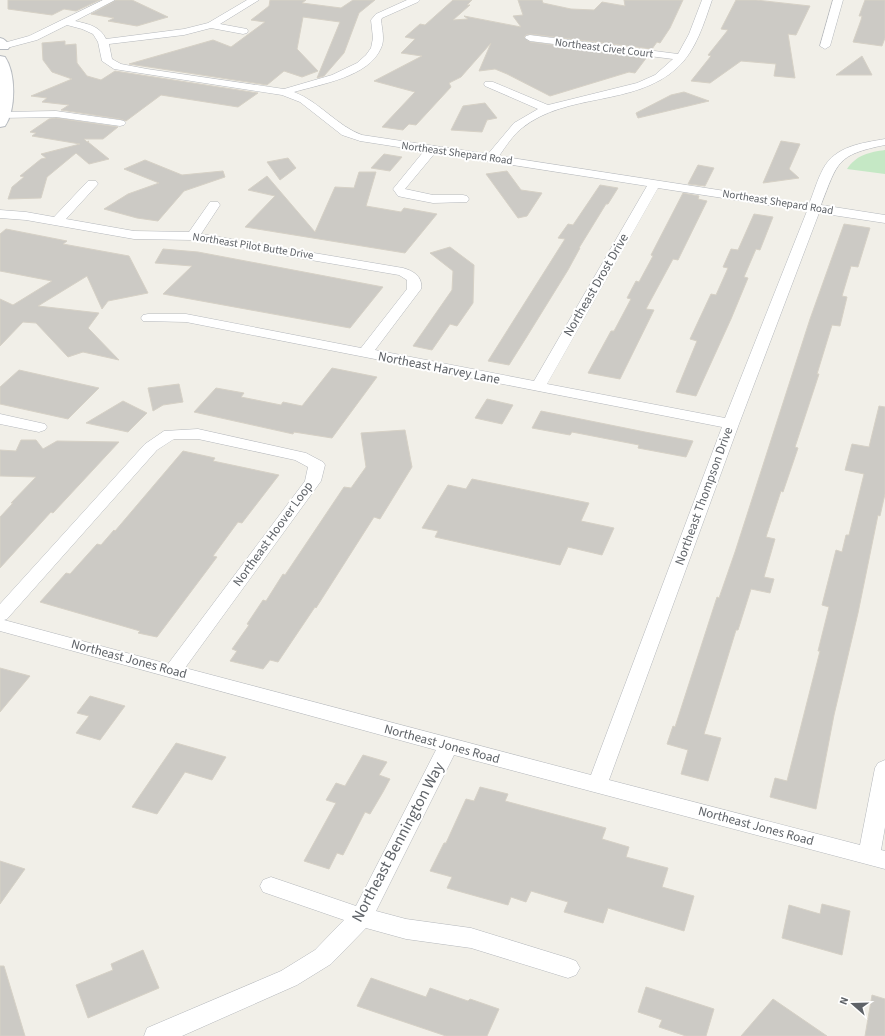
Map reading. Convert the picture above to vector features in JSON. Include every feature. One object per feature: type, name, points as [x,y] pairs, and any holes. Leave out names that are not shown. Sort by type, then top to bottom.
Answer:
[{"type":"main road","points":[[0,60],[4,71],[6,90],[2,119]]},
{"type":"street","points":[[1,46],[33,38],[110,0]]},
{"type":"street","points":[[67,22],[93,28],[101,36],[104,42],[184,32],[211,25],[254,0]]},
{"type":"street","points":[[284,92],[330,79],[353,70],[369,57],[376,48],[378,37],[376,20],[379,16],[415,0]]},
{"type":"street","points":[[491,158],[509,134],[519,124],[546,109],[559,104],[635,86],[665,72],[679,57],[696,31],[707,0]]},
{"type":"street","points":[[825,46],[838,0]]},
{"type":"street","points":[[211,25],[243,30]]},
{"type":"street","name":"Northeast Civet Court","points":[[530,38],[679,57]]},
{"type":"street","name":"Northeast Shepard Road","points":[[104,42],[107,61],[118,67],[284,92],[304,100],[346,133],[360,138],[885,219]]},
{"type":"street","points":[[489,84],[546,109]]},
{"type":"street","points":[[2,119],[56,114],[120,123]]},
{"type":"street","name":"Northeast Thompson Drive","points":[[597,786],[731,424],[813,208],[834,159],[849,151],[885,142]]},
{"type":"street","points":[[432,149],[398,189],[402,193],[433,199],[463,199]]},
{"type":"street","name":"Northeast Drost Drive","points":[[538,388],[655,183]]},
{"type":"street","points":[[56,222],[92,184]]},
{"type":"street","points":[[193,236],[214,205]]},
{"type":"street","name":"Northeast Pilot Butte Drive","points":[[0,214],[26,216],[134,235],[193,236],[403,272],[413,278],[415,284],[414,289],[365,353]]},
{"type":"street","name":"Northeast Harvey Lane","points":[[148,318],[186,318],[538,388],[731,424]]},
{"type":"street","points":[[0,419],[39,427]]},
{"type":"street","name":"Northeast Hoover Loop","points":[[0,615],[151,447],[170,434],[198,434],[300,456],[317,465],[313,481],[173,671]]},
{"type":"street","name":"Northeast Jones Road","points":[[0,625],[597,786],[877,858]]},
{"type":"street","name":"Northeast Bennington Way","points":[[156,1036],[290,978],[323,957],[362,917],[448,746]]},
{"type":"street","points":[[877,858],[885,768]]},
{"type":"street","points":[[271,886],[362,917],[406,928],[471,938],[568,968]]},
{"type":"green space","points":[[885,150],[885,174],[847,169],[859,157]]},
{"type":"building","points":[[8,0],[100,0],[76,11],[64,9],[52,15],[8,9]]},
{"type":"building","points":[[116,0],[132,0],[168,17],[137,26],[108,21],[114,18],[91,14]]},
{"type":"building","points":[[270,0],[306,0],[302,3],[341,8],[353,0],[375,0],[359,13],[344,53],[324,76],[317,78],[340,22],[303,17],[297,49],[318,71],[302,77],[284,71],[267,85],[129,64],[213,40],[231,47],[265,22],[251,20],[269,6]]},
{"type":"building","points":[[453,0],[472,0],[467,5],[470,5],[453,20],[468,19],[464,16],[521,27],[513,16],[523,15],[518,0],[542,0],[543,3],[571,9],[594,10],[602,2],[625,6],[624,0],[683,0],[670,28],[660,43],[657,42],[652,49],[530,34],[524,37],[530,42],[647,57],[635,73],[629,72],[550,96],[495,69],[479,71],[491,43],[461,77],[449,83],[451,87],[416,125],[409,124],[403,130],[382,127],[415,92],[374,81],[422,56],[401,53],[415,39],[405,37],[420,24],[425,25]]},
{"type":"building","points":[[736,0],[756,0],[810,6],[796,35],[788,34],[795,78],[774,76],[776,64],[741,61],[710,83],[691,81],[711,56],[708,55],[728,30],[721,29]]},
{"type":"building","points":[[865,0],[885,0],[885,38],[882,46],[853,42],[861,20],[862,16],[859,16]]},
{"type":"building","points":[[65,41],[65,45],[76,44],[77,63],[87,76],[101,80],[115,71],[258,93],[238,107],[161,95],[126,121],[61,110],[69,105],[42,102],[47,98],[31,96],[72,79],[52,72],[43,60],[42,43]]},
{"type":"building","points":[[862,56],[872,75],[836,75]]},
{"type":"building","points":[[684,92],[709,101],[638,118],[636,113],[671,95]]},
{"type":"building","points":[[485,103],[497,118],[487,120],[482,132],[451,130],[463,106]]},
{"type":"building","points":[[56,118],[118,127],[103,139],[84,139],[87,142],[89,141],[88,142],[109,159],[89,164],[76,153],[47,177],[41,198],[8,199],[12,187],[24,177],[20,176],[41,159],[46,158],[41,154],[80,144],[32,136],[36,133],[30,132],[49,119]]},
{"type":"building","points":[[781,141],[800,144],[789,169],[799,178],[763,183]]},
{"type":"building","points":[[384,154],[402,157],[390,171],[371,168]]},
{"type":"building","points":[[288,158],[296,168],[280,180],[267,162]]},
{"type":"building","points":[[145,160],[182,175],[223,171],[225,177],[184,191],[158,221],[137,218],[104,209],[128,194],[159,183],[124,169]]},
{"type":"building","points":[[698,165],[714,168],[705,186],[688,184]]},
{"type":"building","points":[[507,171],[521,190],[542,193],[527,216],[518,218],[486,174]]},
{"type":"building","points":[[359,172],[376,172],[366,206],[401,212],[404,208],[437,214],[405,253],[245,227],[275,196],[248,190],[267,176],[315,232],[335,187],[354,188]]},
{"type":"building","points":[[600,185],[618,188],[608,204],[606,204],[579,248],[568,270],[509,365],[488,361],[565,239],[558,238],[568,224],[573,225]]},
{"type":"building","points":[[683,193],[699,196],[698,199],[707,201],[678,260],[673,259],[646,309],[654,310],[620,379],[588,373],[611,331],[614,331],[631,299],[627,298],[636,281],[639,282],[653,256],[651,255]]},
{"type":"building","points":[[754,214],[773,217],[760,250],[756,249],[744,277],[748,278],[731,319],[696,396],[676,392],[697,341],[690,339],[711,294],[716,295],[728,268],[723,267],[731,249],[738,250]]},
{"type":"building","points":[[844,224],[870,228],[858,267],[851,266],[842,296],[847,297],[840,326],[832,325],[817,374],[819,374],[795,447],[798,448],[783,492],[781,491],[766,537],[775,539],[764,577],[774,579],[770,593],[751,589],[738,630],[736,630],[704,734],[721,738],[708,781],[681,774],[688,750],[667,744],[673,726],[675,727],[717,597],[719,598],[735,552],[810,319]]},
{"type":"building","points":[[6,229],[67,241],[63,244],[129,256],[148,293],[108,301],[102,309],[87,276],[38,306],[99,313],[88,328],[119,360],[83,352],[68,357],[36,323],[23,322],[0,346],[0,299],[13,305],[52,281],[0,271],[0,234]]},
{"type":"building","points":[[450,247],[474,265],[473,303],[457,326],[450,324],[432,350],[413,346],[452,290],[453,271],[430,253]]},
{"type":"building","points":[[163,249],[198,252],[383,287],[350,328],[163,294],[192,266],[155,263]]},
{"type":"building","points":[[332,368],[377,377],[332,438],[294,432],[293,434],[194,412],[216,388],[244,393],[241,397],[281,405],[283,402],[302,406]]},
{"type":"building","points":[[19,370],[99,388],[68,419],[0,404],[0,387]]},
{"type":"building","points":[[179,384],[183,402],[163,405],[153,411],[148,388]]},
{"type":"building","points":[[487,399],[513,405],[502,424],[475,418]]},
{"type":"building","points":[[123,401],[147,413],[128,432],[86,423]]},
{"type":"building","points":[[879,406],[885,407],[885,494],[880,516],[878,515],[858,613],[834,715],[816,809],[770,797],[775,778],[787,781],[820,651],[818,651],[829,607],[822,605],[836,550],[842,552],[846,535],[849,535],[864,474],[845,470],[852,444],[869,447]]},
{"type":"building","points":[[541,411],[693,441],[686,457],[638,448],[639,445],[572,432],[570,435],[532,428]]},
{"type":"building","points":[[405,430],[412,467],[380,519],[374,517],[316,608],[315,607],[278,662],[270,660],[263,669],[230,661],[237,651],[232,649],[249,625],[247,624],[263,600],[266,601],[283,574],[285,575],[344,487],[351,488],[366,467],[361,433]]},
{"type":"building","points":[[21,440],[36,440],[43,449],[57,441],[119,442],[53,513],[51,512],[0,568],[0,517],[36,477],[0,476],[0,450],[16,451]]},
{"type":"building","points":[[183,451],[215,458],[213,461],[279,475],[242,523],[238,522],[213,556],[217,557],[157,637],[138,633],[140,631],[40,602],[66,573],[70,574],[97,544],[101,545],[114,530],[115,531]]},
{"type":"building","points":[[472,479],[589,503],[581,521],[614,528],[602,555],[568,547],[560,565],[435,537],[438,531],[422,528],[448,485],[466,489]]},
{"type":"building","points":[[0,668],[30,676],[0,712]]},
{"type":"building","points":[[90,696],[125,706],[100,740],[76,733],[89,716],[77,713]]},
{"type":"building","points":[[176,743],[226,757],[212,780],[185,772],[157,814],[132,807]]},
{"type":"building","points":[[363,755],[387,762],[379,775],[390,779],[383,792],[370,814],[365,812],[343,855],[337,853],[329,869],[304,861],[336,803],[326,800],[336,783],[345,786]]},
{"type":"building","points":[[480,787],[508,794],[505,801],[606,828],[602,839],[629,847],[626,857],[668,868],[662,887],[694,896],[684,931],[608,908],[603,923],[564,912],[568,902],[531,891],[526,902],[511,897],[508,905],[447,888],[452,877],[430,871],[444,843],[446,843],[466,799],[474,801]]},
{"type":"building","points":[[0,861],[25,869],[0,904]]},
{"type":"building","points":[[822,904],[850,911],[842,955],[782,938],[789,905],[820,914]]},
{"type":"building","points":[[143,950],[159,988],[88,1018],[76,985],[113,970],[111,964]]},
{"type":"building","points":[[0,966],[4,966],[25,1036],[0,1036]]},
{"type":"building","points":[[371,978],[426,997],[430,988],[468,1001],[470,999],[499,1009],[487,1036],[446,1036],[357,1006]]},
{"type":"building","points":[[646,987],[714,1009],[706,1036],[686,1036],[659,1027],[662,1020],[638,1012]]},
{"type":"building","points":[[872,995],[885,999],[885,1036],[865,1036]]},
{"type":"building","points":[[773,999],[827,1036],[741,1036]]}]
